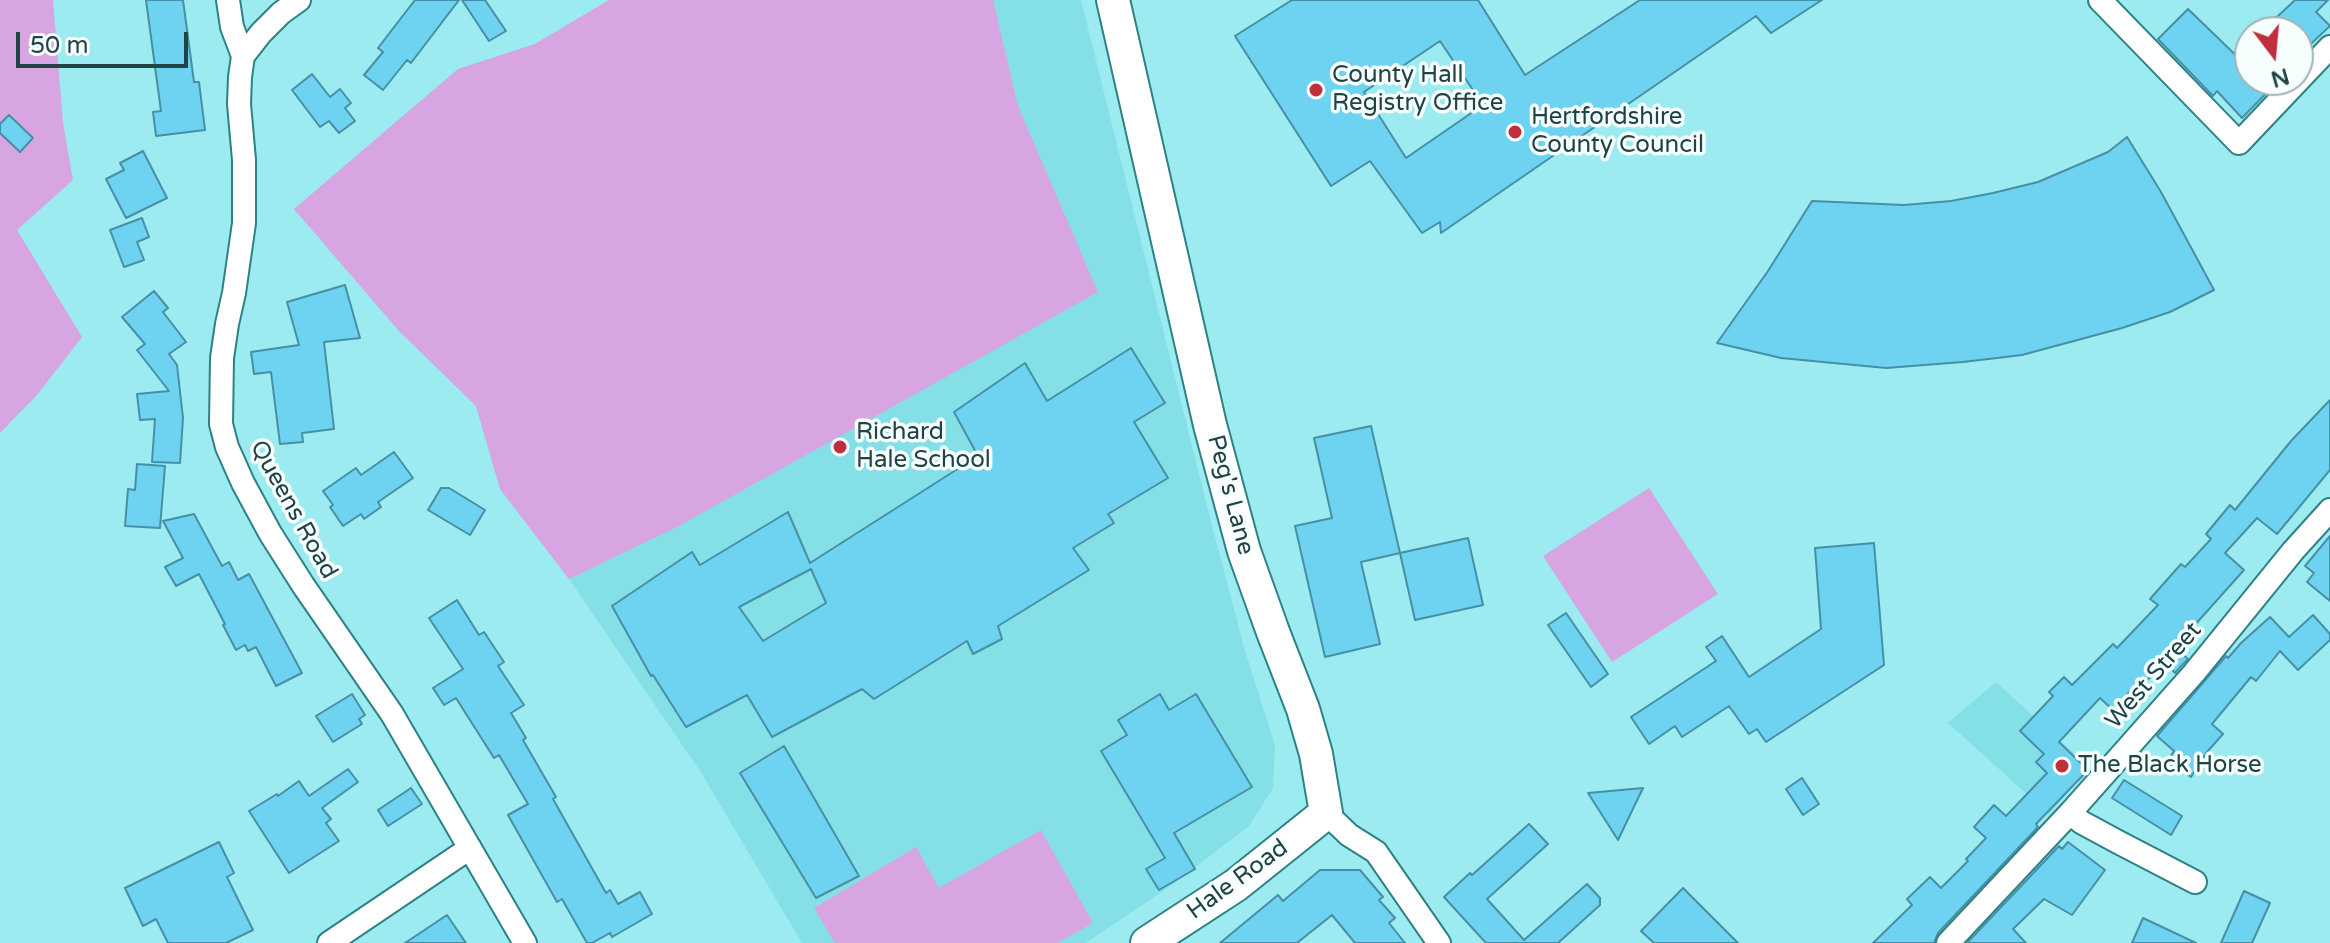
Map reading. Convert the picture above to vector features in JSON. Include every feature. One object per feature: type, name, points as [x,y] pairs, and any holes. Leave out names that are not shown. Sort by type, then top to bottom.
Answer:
[{"type":"main road","name":"Peg's Lane","points":[[1113,0],[1214,439],[1244,551],[1316,754],[1326,813]]},
{"type":"main road","name":"Hale Road","points":[[1147,943],[1236,885],[1326,813]]},
{"type":"street","name":"Queens Road","points":[[228,0],[232,27],[243,56],[239,104],[244,160],[244,223],[227,324],[221,390],[222,426],[227,447],[270,533],[392,714],[525,943]]},
{"type":"street","points":[[243,56],[281,13],[299,0]]},
{"type":"street","points":[[2100,0],[2239,143],[2330,47]]},
{"type":"street","name":"West Street","points":[[1948,943],[2070,813],[2194,673],[2330,510]]},
{"type":"street","points":[[1326,813],[1349,835],[1376,852],[1439,943]]},
{"type":"street","points":[[2070,813],[2081,822],[2195,882]]},
{"type":"street","points":[[329,943],[470,848]]},
{"type":"shaded area","points":[[0,0],[53,0],[63,123],[73,180],[17,230],[82,337],[37,395],[0,433]]},
{"type":"shaded area","name":"Richard Hale School","points":[[609,0],[1081,0],[1211,522],[1245,651],[1275,745],[1273,788],[1249,826],[1176,882],[1086,943],[802,943],[702,774],[569,579],[500,489],[476,406],[399,331],[294,209],[458,69],[535,44]]},
{"type":"shaded area","points":[[609,0],[993,0],[1018,106],[1098,292],[679,526],[569,579],[500,489],[476,406],[399,331],[294,209],[458,69],[535,44]]},
{"type":"shaded area","points":[[1649,488],[1718,594],[1612,662],[1543,556]]},
{"type":"shaded area","points":[[1996,682],[2090,768],[2049,814],[1948,723]]},
{"type":"shaded area","points":[[1041,830],[1093,923],[1058,943],[835,943],[814,908],[916,847],[939,888]]},
{"type":"building","points":[[146,0],[183,0],[194,82],[199,82],[205,130],[156,136],[153,112],[161,111]]},
{"type":"building","points":[[415,0],[459,0],[411,63],[407,60],[383,90],[364,75],[383,52],[378,48]]},
{"type":"building","points":[[462,0],[485,0],[506,31],[489,41]]},
{"type":"building","name":"Hertfordshire County Council","points":[[1292,0],[1478,0],[1525,75],[1640,0],[1822,0],[1771,33],[1756,16],[1441,233],[1440,222],[1422,233],[1370,161],[1331,186],[1235,36]],"holes":[[[1440,41],[1483,105],[1406,158],[1364,92]]]},
{"type":"building","points":[[2295,0],[2328,0],[2316,12],[2330,26],[2314,41],[2314,16],[2278,16]]},
{"type":"building","points":[[2188,9],[2234,54],[2234,96],[2263,96],[2242,118],[2217,91],[2213,96],[2158,39]]},
{"type":"building","points":[[312,74],[330,97],[340,89],[351,103],[345,108],[355,121],[339,133],[329,121],[320,127],[292,90]]},
{"type":"building","points":[[9,115],[33,138],[20,152],[0,133],[0,124]]},
{"type":"building","points":[[2127,137],[2214,290],[2170,312],[2122,328],[2022,355],[1963,362],[1886,368],[1781,358],[1717,343],[1812,201],[1904,205],[1993,193],[2038,182],[2108,152]]},
{"type":"building","points":[[143,151],[167,198],[126,218],[106,179],[124,170],[120,163]]},
{"type":"building","points":[[142,218],[149,237],[137,242],[144,260],[124,267],[110,230]]},
{"type":"building","points":[[345,285],[360,338],[324,342],[334,429],[302,433],[303,442],[280,444],[271,372],[254,374],[251,352],[299,345],[287,302]]},
{"type":"building","points":[[154,291],[168,308],[163,312],[186,342],[169,354],[177,365],[183,418],[180,463],[152,462],[155,419],[140,420],[137,394],[169,391],[137,350],[145,344],[122,317]]},
{"type":"building","points":[[1131,348],[1165,403],[1134,422],[1168,478],[1108,514],[1114,523],[1073,548],[1089,570],[998,626],[1002,639],[973,654],[967,641],[874,699],[862,689],[772,737],[747,695],[686,727],[651,676],[612,606],[692,552],[700,565],[788,512],[810,563],[978,456],[954,412],[1025,363],[1047,401]],"holes":[[[811,569],[826,603],[763,641],[739,607]]]},
{"type":"building","points":[[2330,400],[2330,470],[2277,534],[2257,518],[2225,553],[2244,570],[2175,647],[2188,659],[2175,673],[2164,662],[2138,690],[2134,687],[2113,710],[2100,698],[2059,742],[2088,770],[1938,933],[1934,943],[1873,943],[1912,905],[1907,899],[1930,877],[1941,888],[1968,861],[1966,859],[1986,838],[1974,827],[1994,805],[2006,816],[2047,773],[2036,762],[2044,754],[2020,731],[2053,696],[2049,692],[2064,677],[2072,685],[2113,644],[2117,648],[2158,605],[2150,599],[2181,564],[2185,567],[2211,539],[2206,534],[2230,505],[2235,510],[2291,441]]},
{"type":"building","points":[[1371,426],[1400,553],[1361,562],[1380,644],[1325,657],[1295,526],[1332,518],[1314,438]]},
{"type":"building","points":[[394,452],[413,478],[378,502],[381,507],[364,519],[361,514],[343,526],[323,491],[356,468],[361,475]]},
{"type":"building","points":[[137,464],[165,466],[160,528],[125,526],[128,489],[135,490]]},
{"type":"building","points":[[441,488],[449,488],[485,510],[470,535],[428,510]]},
{"type":"building","points":[[194,514],[222,566],[229,562],[238,580],[249,574],[302,673],[276,686],[256,647],[248,651],[245,645],[236,650],[199,574],[176,586],[165,567],[183,558],[163,521]]},
{"type":"building","points":[[2330,536],[2330,601],[2307,582],[2314,573],[2305,566]]},
{"type":"building","points":[[1468,538],[1483,605],[1415,620],[1400,553]]},
{"type":"building","points":[[1874,543],[1884,665],[1766,742],[1757,729],[1749,734],[1729,706],[1682,737],[1675,726],[1649,744],[1631,717],[1716,661],[1706,647],[1722,636],[1749,677],[1821,629],[1815,548]]},
{"type":"building","points":[[457,600],[479,635],[484,632],[504,662],[498,666],[524,705],[511,713],[556,797],[553,799],[606,893],[610,890],[618,904],[640,892],[652,914],[612,937],[610,933],[587,943],[562,899],[557,902],[508,815],[528,804],[499,755],[494,758],[456,698],[444,705],[433,688],[463,669],[429,618]]},
{"type":"building","points":[[1566,613],[1608,674],[1591,687],[1548,625]]},
{"type":"building","points":[[2313,615],[2330,634],[2330,640],[2298,670],[2280,651],[2256,681],[2251,677],[2212,724],[2223,734],[2191,777],[2167,762],[2174,751],[2157,736],[2226,656],[2228,658],[2270,617],[2289,637]]},
{"type":"building","points":[[352,694],[365,715],[359,719],[362,724],[333,742],[316,716]]},
{"type":"building","points":[[1160,694],[1169,710],[1196,694],[1252,787],[1174,833],[1195,869],[1159,890],[1146,869],[1165,858],[1101,751],[1127,735],[1118,720]]},
{"type":"building","points":[[784,746],[859,876],[816,898],[740,773]]},
{"type":"building","points":[[348,769],[358,782],[322,808],[331,819],[326,823],[339,841],[289,873],[249,811],[299,781],[309,796]]},
{"type":"building","points":[[1802,778],[1819,804],[1803,815],[1786,789]]},
{"type":"building","points":[[2124,780],[2182,816],[2171,835],[2112,798]]},
{"type":"building","points":[[411,788],[422,804],[388,826],[378,810]]},
{"type":"building","points":[[1643,788],[1618,840],[1588,793]]},
{"type":"building","points":[[1529,824],[1548,844],[1487,899],[1524,940],[1587,884],[1600,898],[1600,905],[1558,943],[1486,943],[1444,897]]},
{"type":"building","points":[[219,842],[234,873],[227,877],[253,930],[226,943],[168,943],[156,919],[143,926],[125,888]]},
{"type":"building","points":[[2068,842],[2105,870],[2072,915],[2044,899],[2013,929],[2026,943],[1967,943],[2059,846],[2062,849]]},
{"type":"building","points":[[1320,870],[1360,870],[1383,897],[1379,900],[1395,918],[1389,923],[1405,943],[1355,943],[1332,915],[1297,943],[1220,943],[1278,895],[1283,901]]},
{"type":"building","points":[[1683,888],[1738,943],[1654,943],[1641,931]]},
{"type":"building","points":[[2244,891],[2270,903],[2252,943],[2221,943]]},
{"type":"building","points":[[447,915],[466,943],[405,943]]},
{"type":"building","points":[[2143,918],[2196,943],[2132,943]]},
{"type":"place","name":"County Hall Registry Office","points":[[1316,90]]},
{"type":"place","name":"Hertfordshire County Council","points":[[1515,132]]},
{"type":"place","name":"Richard Hale School","points":[[840,447]]},
{"type":"place","name":"The Black Horse","points":[[2062,766]]}]
